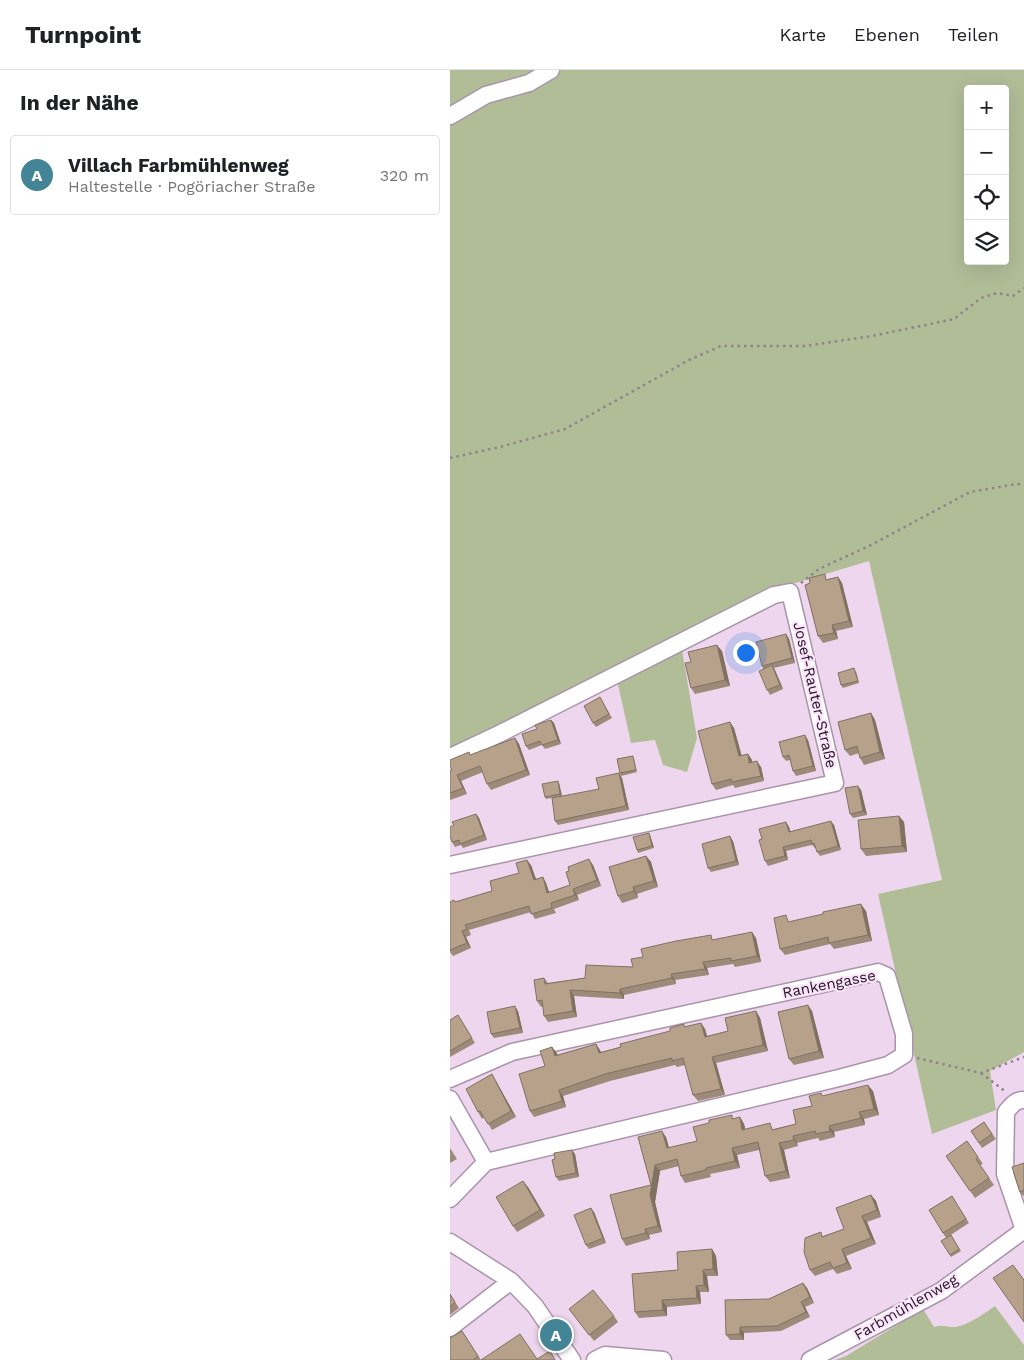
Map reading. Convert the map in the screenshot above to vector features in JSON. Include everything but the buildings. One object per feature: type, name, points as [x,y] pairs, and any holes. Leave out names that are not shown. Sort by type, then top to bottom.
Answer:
[{"type":"street","points":[[450,116],[486,95],[528,83],[551,70]]},
{"type":"street","points":[[450,757],[774,595],[790,592]]},
{"type":"street","name":"Josef-Rauter-Straße","points":[[450,865],[836,784],[790,592]]},
{"type":"street","name":"Rankengasse","points":[[450,1079],[512,1052],[878,972],[887,976],[904,1034],[904,1055]]},
{"type":"street","points":[[450,1198],[486,1162],[839,1078],[888,1065],[904,1055]]},
{"type":"street","points":[[450,1099],[486,1162]]},
{"type":"street","name":"Farbmühlenweg","points":[[810,1360],[940,1291],[1024,1230],[1005,1174],[1006,1112],[1018,1102]]},
{"type":"street","points":[[450,1242],[511,1281],[536,1306],[572,1360]]},
{"type":"street","points":[[450,1328],[511,1281]]},
{"type":"street","points":[[595,1360],[605,1355],[663,1360]]},
{"type":"path","points":[[450,458],[500,448],[565,429],[689,360],[721,346],[805,346],[909,329],[954,319],[981,298],[997,293],[1013,296],[1024,288]]},
{"type":"path","points":[[790,592],[819,569],[870,545],[970,492],[1017,484],[1024,485]]},
{"type":"path","points":[[904,1055],[981,1073],[1018,1102]]},
{"type":"path","points":[[981,1073],[1024,1057]]},
{"type":"green space","points":[[450,70],[1024,70],[1024,1052],[990,1071],[996,1110],[932,1134],[878,894],[942,880],[869,561],[769,591],[680,638],[697,738],[687,772],[663,765],[655,740],[631,743],[615,671],[450,752]]},
{"type":"green space","points":[[995,1306],[1024,1345],[1024,1360],[835,1360],[846,1356],[923,1309],[934,1327],[955,1327],[970,1322]]},
{"type":"place","name":"Villach Farbmühlenweg","points":[[556,1335]]}]
